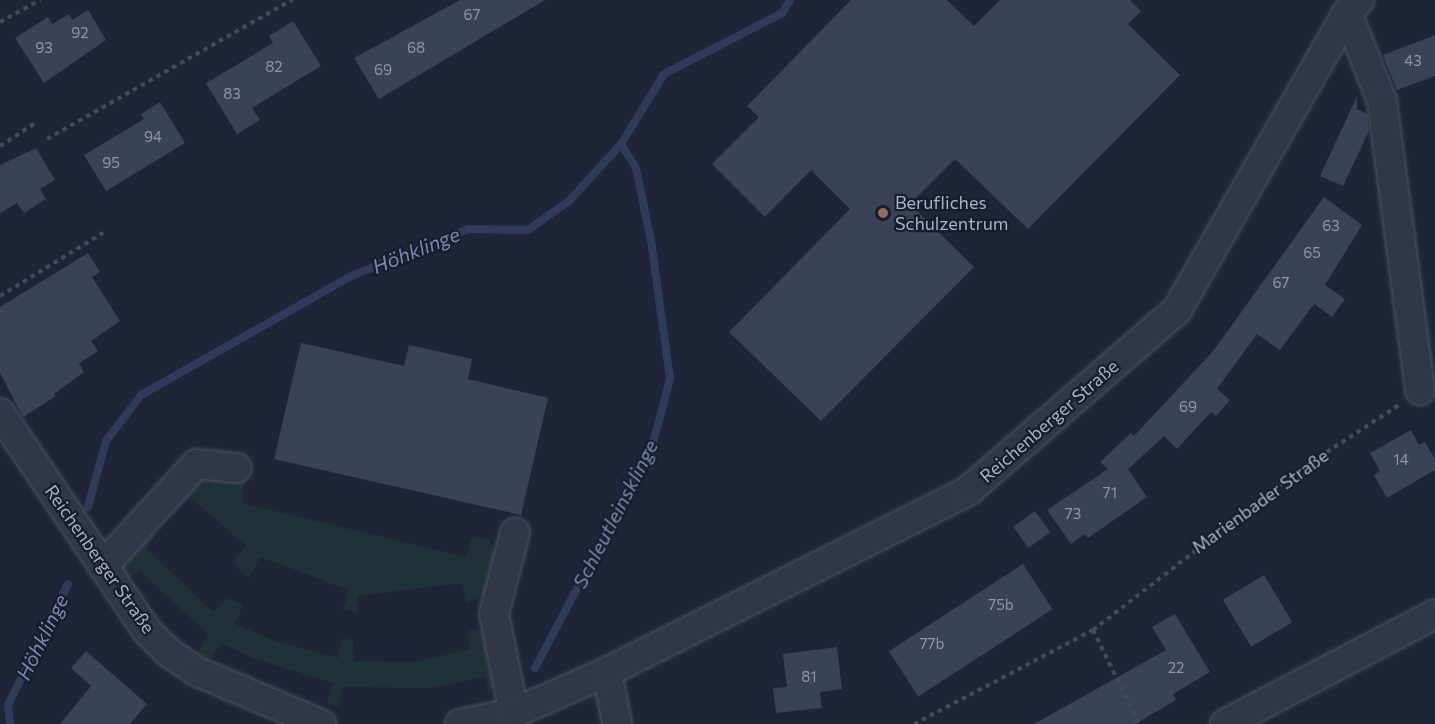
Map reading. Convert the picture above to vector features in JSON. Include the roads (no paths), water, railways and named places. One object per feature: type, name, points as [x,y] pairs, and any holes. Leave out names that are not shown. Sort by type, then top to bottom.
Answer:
[{"type":"street","name":"Reichenberger Straße","points":[[1353,6],[1382,101],[1420,391]]},
{"type":"street","name":"Reichenberger Straße","points":[[460,724],[514,713],[607,672],[968,491],[1168,317],[1191,287],[1353,6]]},
{"type":"street","name":"Reichenberger Straße","points":[[0,413],[147,631],[168,652],[196,671],[321,724]]},
{"type":"street","points":[[103,566],[196,464],[237,468]]},
{"type":"street","points":[[514,713],[494,614],[515,533]]},
{"type":"street","points":[[1225,724],[1435,614]]},
{"type":"street","points":[[607,672],[617,724]]},
{"type":"waterway","name":"Höhklinge","points":[[88,507],[106,441],[141,395],[351,276],[468,229],[528,230],[569,201],[621,144],[664,74],[782,13],[790,0]]},
{"type":"waterway","name":"Schleutleinsklinge","points":[[535,668],[652,447],[670,379],[651,241],[636,168],[621,144]]},
{"type":"waterway","name":"Höhklinge","points":[[10,724],[8,705],[68,584]]},
{"type":"place","name":"Berufliches Schulzentrum","points":[[883,213]]}]
